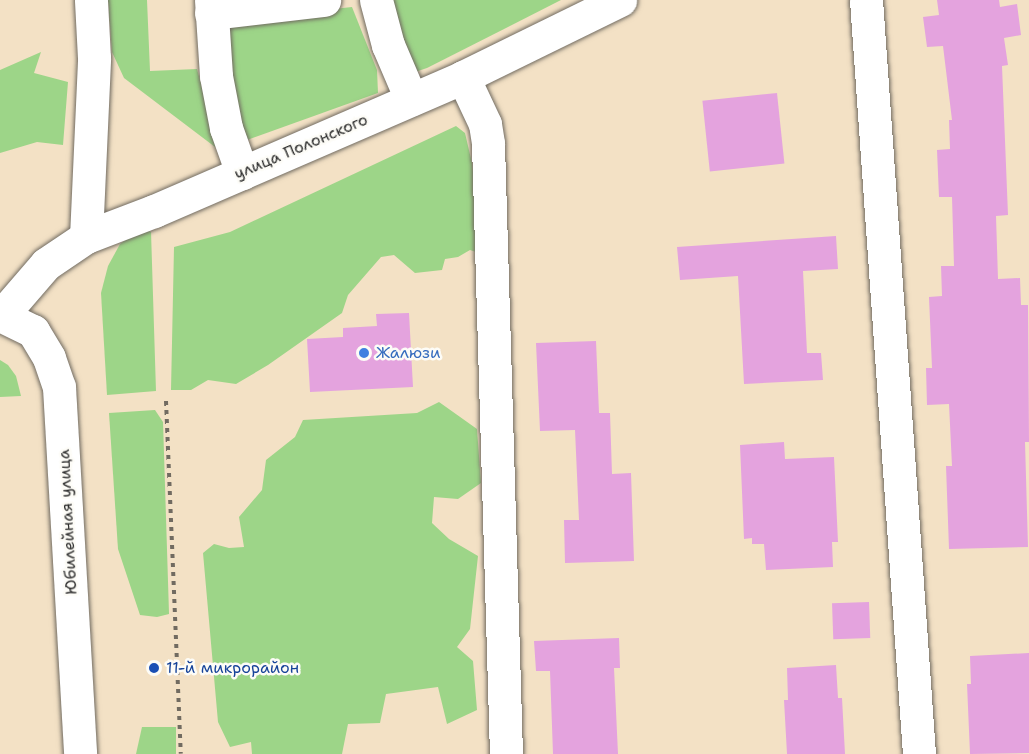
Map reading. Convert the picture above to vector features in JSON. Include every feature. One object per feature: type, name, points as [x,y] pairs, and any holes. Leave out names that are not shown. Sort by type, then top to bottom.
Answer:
[{"type":"street","points":[[86,237],[94,58],[91,0]]},
{"type":"street","points":[[242,173],[226,128],[216,76],[211,6],[324,0]]},
{"type":"street","points":[[376,0],[388,45],[411,99]]},
{"type":"street","name":"улица Полонского","points":[[1,315],[46,264],[86,237],[242,173],[463,77],[620,0]]},
{"type":"street","points":[[866,0],[919,754]]},
{"type":"street","points":[[463,77],[484,124],[488,144],[506,754]]},
{"type":"street","name":"Юбилейная улица","points":[[1,315],[33,331],[49,358],[59,387],[80,754]]},
{"type":"path","points":[[166,401],[181,754]]},
{"type":"green space","points":[[108,0],[147,0],[150,71],[197,69],[219,150],[124,78],[112,52]]},
{"type":"green space","points":[[387,0],[561,0],[415,72]]},
{"type":"green space","points":[[352,7],[377,70],[378,93],[247,140],[236,125],[223,21]]},
{"type":"green space","points":[[41,52],[34,73],[68,82],[63,145],[37,142],[0,153],[0,70]]},
{"type":"green space","points":[[456,126],[465,133],[472,163],[482,254],[470,250],[458,257],[445,259],[442,270],[415,273],[394,255],[381,257],[348,295],[342,313],[268,365],[236,384],[208,380],[191,390],[171,390],[174,247],[230,232]]},
{"type":"green space","points":[[142,228],[151,232],[156,391],[107,395],[101,293],[108,266],[120,244]]},
{"type":"green space","points":[[0,360],[8,365],[16,376],[21,396],[0,397]]},
{"type":"green space","points":[[439,402],[477,429],[481,483],[458,499],[434,497],[432,523],[449,539],[478,556],[470,629],[457,647],[473,661],[477,710],[447,724],[438,687],[386,694],[380,723],[348,724],[342,754],[252,754],[251,742],[230,747],[218,722],[203,553],[214,544],[229,548],[244,547],[239,517],[262,490],[266,460],[295,437],[303,420],[417,413]]},
{"type":"green space","points":[[155,410],[163,422],[169,614],[157,617],[140,615],[118,549],[109,413]]},
{"type":"green space","points":[[142,727],[176,727],[176,754],[136,754]]},
{"type":"building","points":[[937,0],[999,0],[1000,7],[1017,4],[1021,35],[1004,38],[1008,65],[1002,66],[1008,215],[996,216],[998,279],[1020,278],[1021,305],[1028,305],[1029,442],[1025,442],[1028,547],[949,549],[946,466],[952,466],[949,404],[927,405],[926,368],[932,368],[929,297],[942,296],[941,266],[954,266],[952,197],[939,197],[937,150],[950,149],[949,120],[952,120],[943,46],[927,47],[923,17],[939,15]]},
{"type":"building","points":[[777,93],[784,164],[710,171],[702,101]]},
{"type":"building","points":[[836,236],[838,269],[803,271],[807,353],[821,353],[823,380],[744,384],[738,276],[680,280],[677,247]]},
{"type":"building","points":[[409,313],[413,387],[310,392],[307,339],[343,337],[343,328],[377,326],[376,314]]},
{"type":"building","points":[[596,341],[599,413],[610,413],[612,474],[631,473],[634,561],[565,563],[564,520],[579,520],[575,430],[540,431],[536,343]]},
{"type":"building","points":[[784,442],[785,459],[834,457],[838,542],[832,542],[833,567],[766,570],[764,544],[752,544],[752,538],[744,539],[740,445]]},
{"type":"building","points":[[869,602],[870,638],[833,639],[832,603]]},
{"type":"building","points":[[619,638],[620,668],[614,668],[618,754],[553,754],[550,671],[536,671],[534,641]]},
{"type":"building","points":[[1029,653],[1029,753],[970,754],[967,684],[971,684],[970,656]]},
{"type":"building","points":[[836,665],[838,698],[842,698],[845,754],[787,754],[784,700],[788,700],[787,668]]},
{"type":"place","name":"Жалюзи","points":[[364,353]]},
{"type":"place","name":"11-й микрорайон","points":[[154,668]]}]
